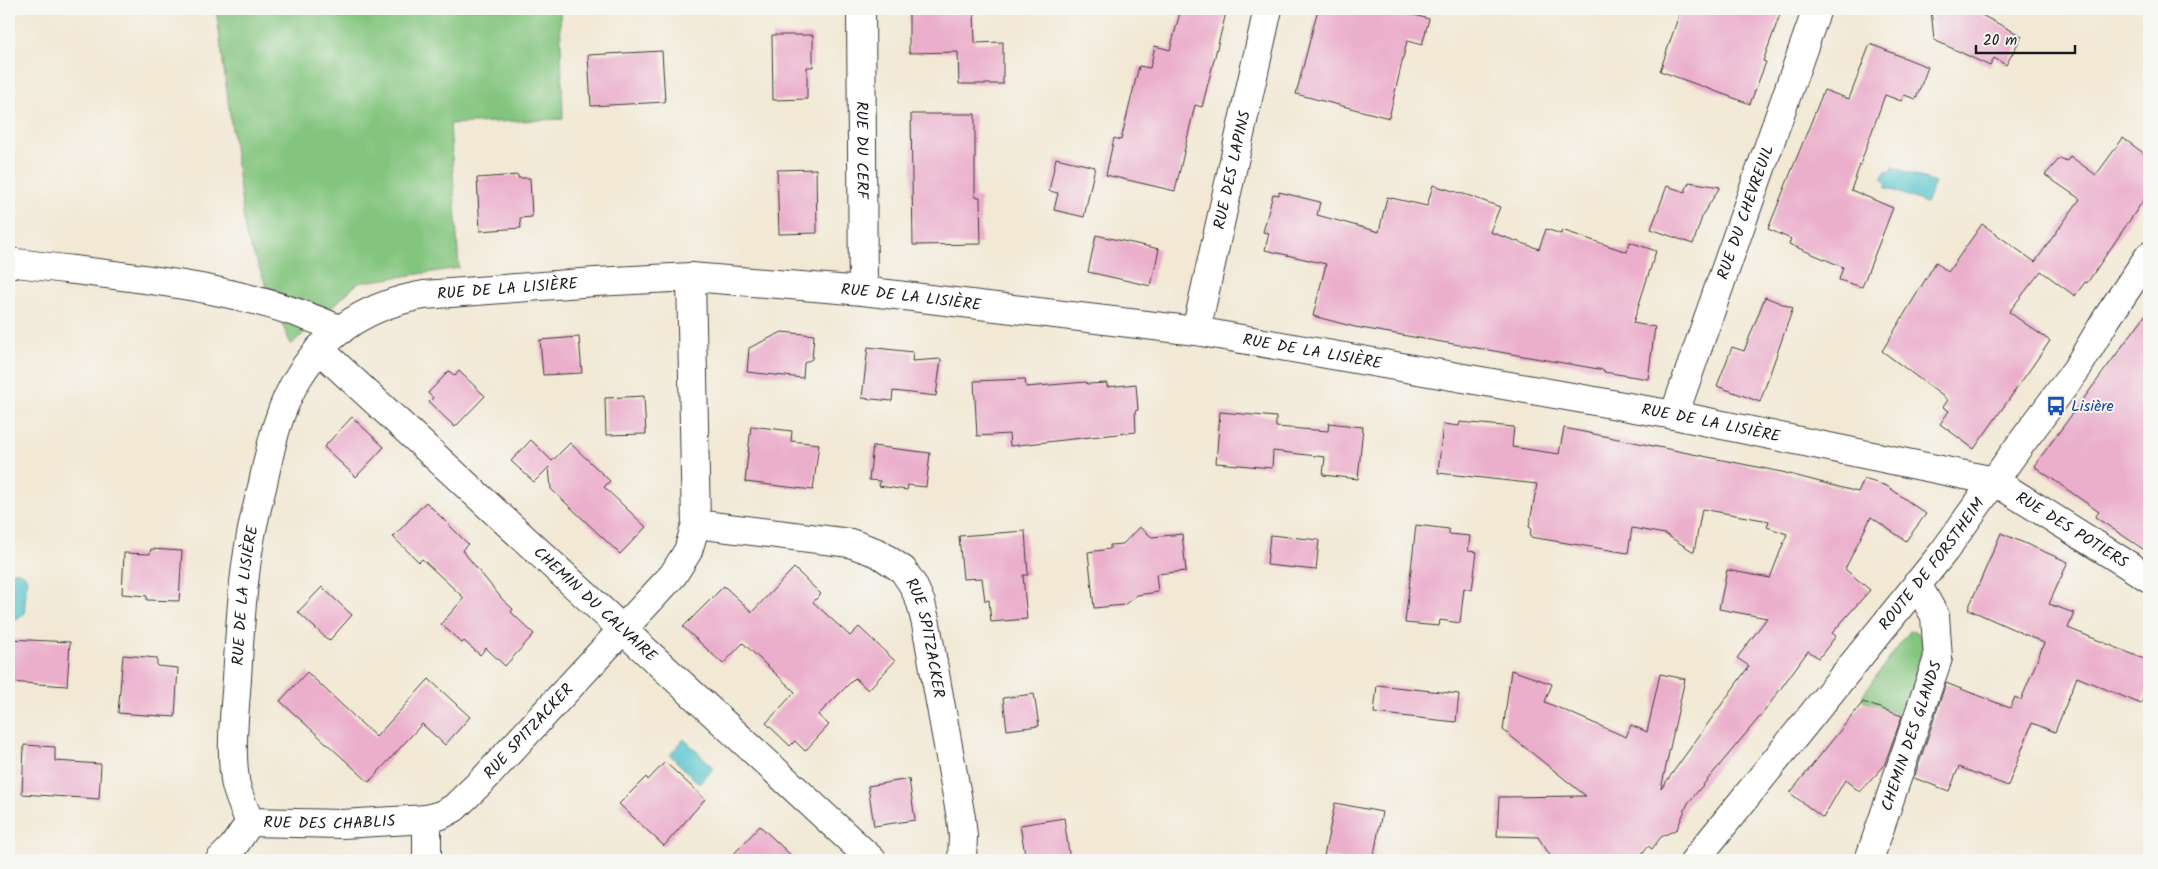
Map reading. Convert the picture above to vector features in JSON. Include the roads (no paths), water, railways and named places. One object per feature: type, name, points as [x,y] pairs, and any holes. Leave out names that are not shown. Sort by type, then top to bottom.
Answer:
[{"type":"street","name":"RUE DU CERF","points":[[861,9],[863,291]]},
{"type":"street","name":"RUE DES LAPINS","points":[[1196,331],[1268,9]]},
{"type":"street","name":"RUE DU CHEVREUIL","points":[[1674,415],[1817,9]]},
{"type":"street","name":"ROUTE DE FORSTHEIM","points":[[1695,860],[1945,550],[2076,370],[2107,318],[2149,256]]},
{"type":"street","points":[[9,262],[214,290],[292,310],[341,330]]},
{"type":"street","name":"RUE DE LA LISIÈRE","points":[[250,822],[235,781],[233,753],[240,628],[251,535],[279,418],[300,374],[319,349],[360,316],[379,306],[400,299],[424,295],[595,282],[691,277],[863,291],[1196,331],[1674,415],[1994,481]]},
{"type":"street","name":"RUE SPITZACKER","points":[[427,819],[442,815],[464,800],[623,630],[677,569],[688,551],[696,524],[691,277]]},
{"type":"street","name":"CHEMIN DU CALVAIRE","points":[[319,349],[872,860]]},
{"type":"street","name":"RUE DES POTIERS","points":[[1994,481],[2149,578]]},
{"type":"street","name":"RUE SPITZACKER","points":[[696,524],[850,543],[878,552],[902,570],[913,585],[921,603],[926,624],[961,818],[963,836],[962,860]]},
{"type":"street","name":"CHEMIN DES GLANDS","points":[[1869,860],[1938,658],[1935,616],[1917,584]]},
{"type":"street","points":[[427,819],[427,860]]},
{"type":"street","name":"RUE DES CHABLIS","points":[[220,860],[233,847],[250,822],[342,824],[427,819]]},
{"type":"water","points":[[1893,167],[1935,183],[1926,203],[1885,187],[1887,184],[1882,179],[1883,174],[1886,171],[1892,170]]},
{"type":"water","points":[[15,571],[25,575],[27,582],[24,614],[15,620],[9,619],[9,573]]},
{"type":"water","points":[[684,739],[714,768],[699,784],[670,755]]},
{"type":"place","name":"Lisière","points":[[2056,406]]}]
